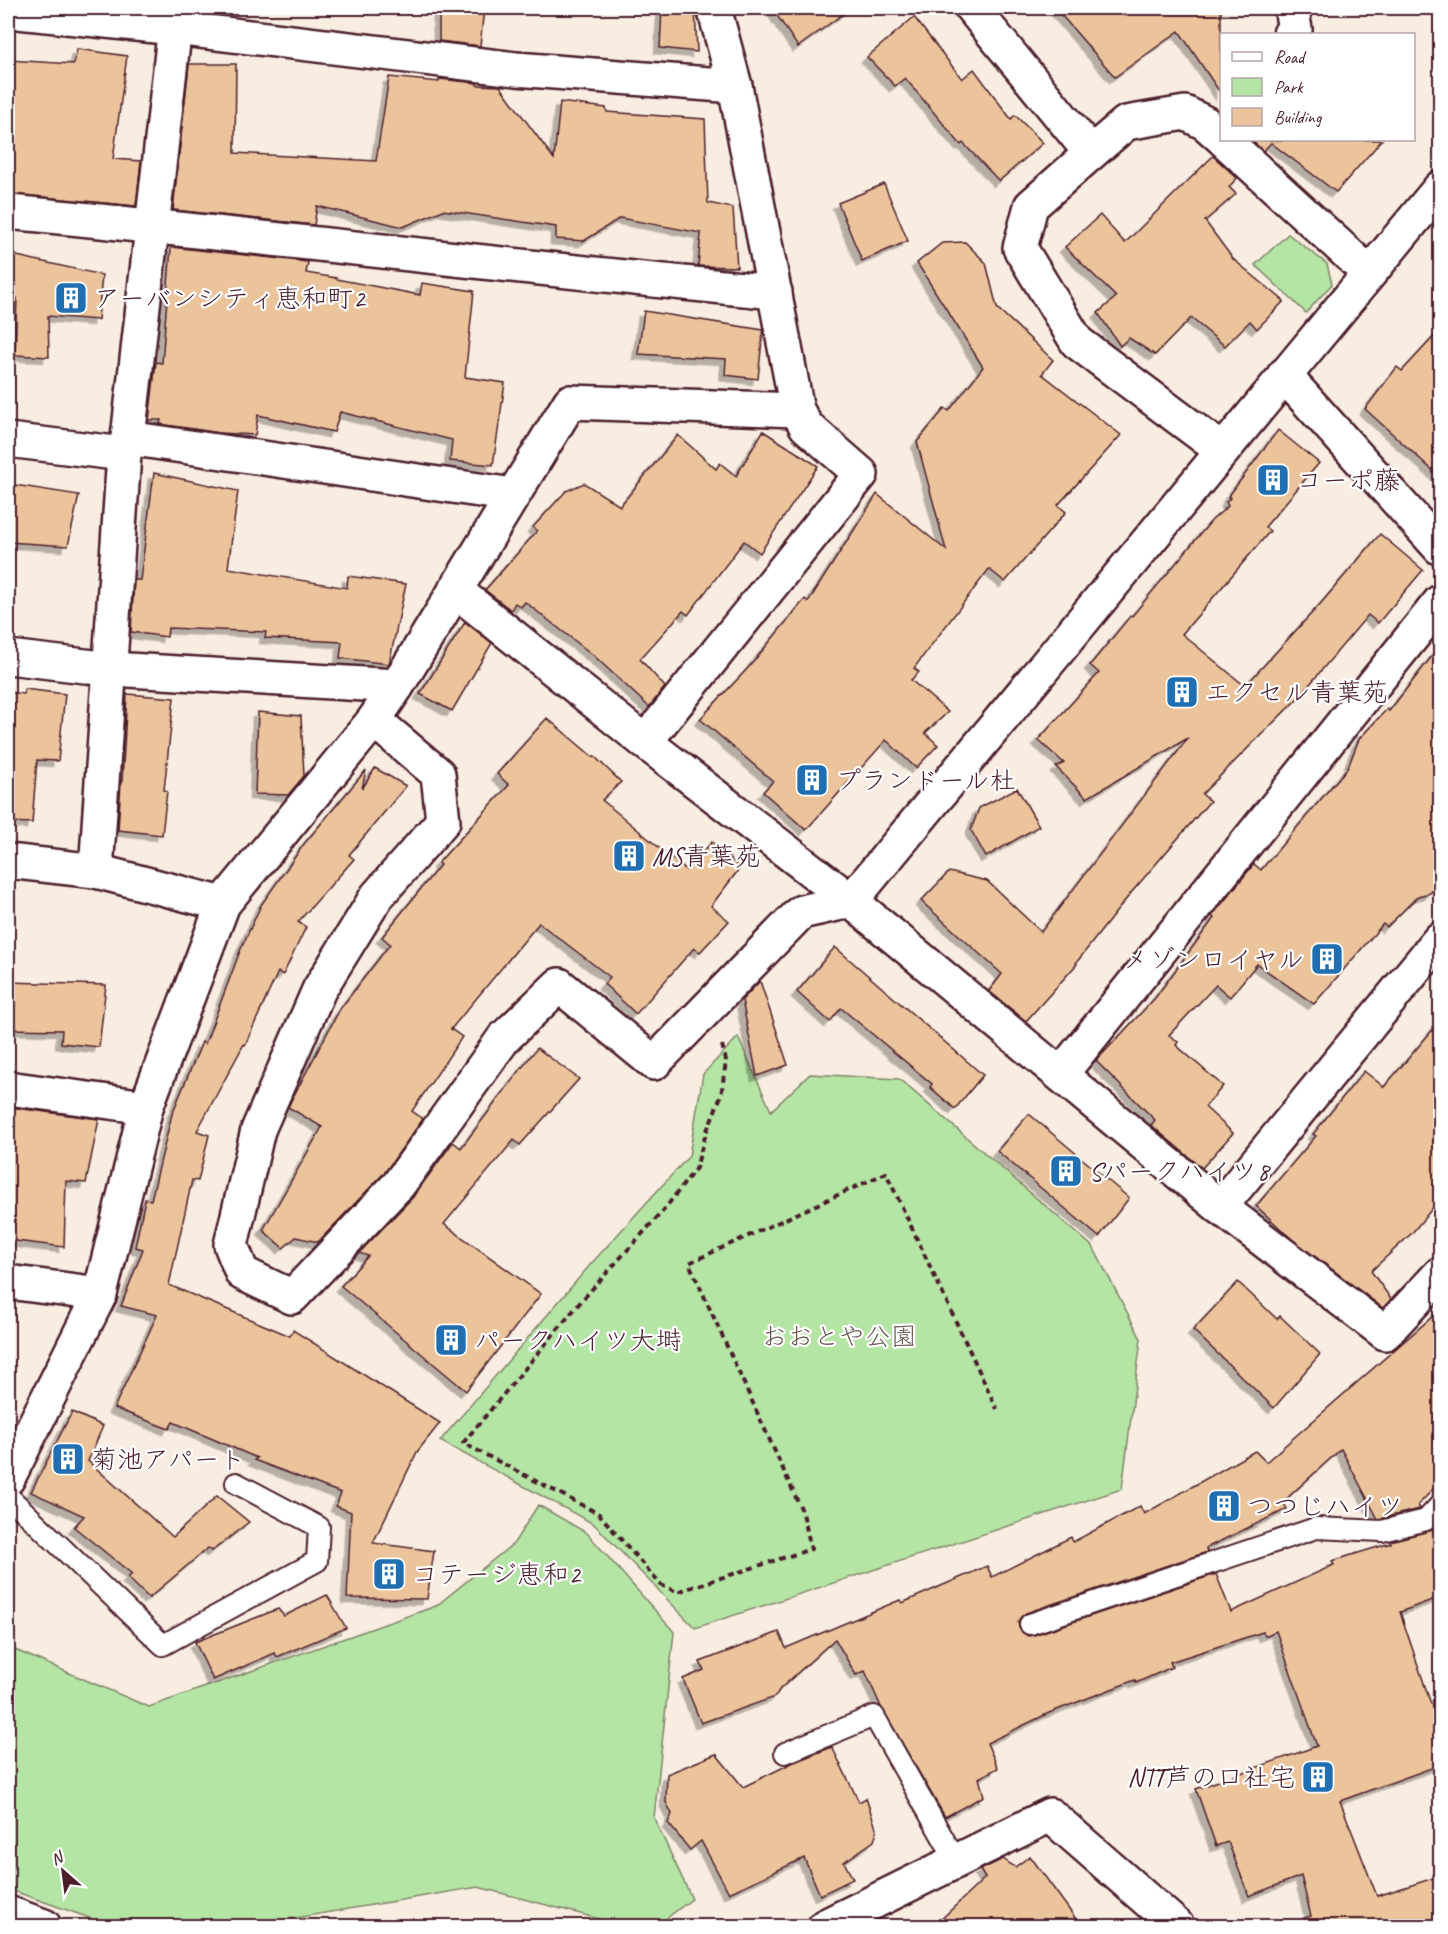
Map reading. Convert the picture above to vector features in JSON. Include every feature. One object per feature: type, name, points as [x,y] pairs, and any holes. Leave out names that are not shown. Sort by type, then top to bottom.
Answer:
[{"type":"street","points":[[645,742],[861,474],[806,426],[797,410],[735,86],[714,8]]},
{"type":"street","points":[[972,8],[1091,153]]},
{"type":"street","points":[[1291,8],[1295,29],[1291,33]]},
{"type":"street","points":[[8,11],[176,18],[516,69],[735,86]]},
{"type":"street","points":[[96,871],[126,446],[176,18]]},
{"type":"street","points":[[1218,126],[1185,113],[1126,123],[1031,206],[1020,248],[1077,342],[1223,451]]},
{"type":"street","points":[[1233,141],[1369,273]]},
{"type":"street","points":[[374,720],[438,774],[443,821],[377,896],[319,990],[258,1130],[231,1245],[242,1273],[292,1297],[399,1184],[504,1038],[559,986],[654,1063],[801,912],[851,901],[1440,188]]},
{"type":"street","points":[[8,212],[594,275],[775,292]]},
{"type":"street","points":[[1284,375],[1440,548]]},
{"type":"street","points":[[8,1478],[100,1294],[146,1107],[223,904],[374,720],[570,402],[797,410]]},
{"type":"street","points":[[8,441],[126,446],[513,495]]},
{"type":"street","points":[[455,590],[645,742],[851,901],[1220,1207],[1385,1333],[1440,1274]]},
{"type":"street","points":[[1061,1074],[1440,602]]},
{"type":"street","points":[[8,657],[111,669],[397,686]]},
{"type":"street","points":[[8,861],[96,871],[223,904]]},
{"type":"street","points":[[1220,1207],[1440,939]]},
{"type":"street","points":[[8,1088],[146,1107]]},
{"type":"street","points":[[8,1282],[100,1294]]},
{"type":"street","points":[[825,1926],[1050,1815],[1177,1926]]},
{"type":"street","points":[[8,1913],[41,1926]]},
{"type":"lane","points":[[8,1496],[163,1645],[317,1561],[319,1527],[237,1483]]},
{"type":"lane","points":[[1030,1624],[1316,1528],[1382,1531],[1426,1520],[1440,1505]]},
{"type":"lane","points":[[785,1753],[874,1716],[956,1861]]},
{"type":"path","points":[[705,1010],[719,1029],[726,1061],[721,1096],[706,1133],[696,1168],[663,1211],[583,1299],[463,1443],[599,1514],[662,1586],[677,1592],[812,1550],[803,1513],[689,1263],[886,1173],[997,1409]]},
{"type":"green space","points":[[1288,234],[1327,264],[1332,284],[1306,313],[1255,265]]},
{"type":"green space","name":"おおとや公園","points":[[738,1037],[771,1111],[810,1074],[899,1079],[1093,1247],[1141,1339],[1122,1489],[695,1628],[594,1524],[440,1441],[590,1265],[689,1156],[703,1074]]},
{"type":"green space","points":[[538,1505],[587,1533],[674,1632],[654,1818],[692,1899],[656,1926],[626,1926],[478,1887],[248,1926],[112,1926],[8,1889],[11,1862],[8,1859],[8,1647],[149,1707],[436,1606],[514,1543]]},
{"type":"building","points":[[439,8],[484,8],[480,46],[439,41]]},
{"type":"building","points":[[662,8],[695,8],[697,52],[660,48]]},
{"type":"building","points":[[772,8],[851,8],[798,47]]},
{"type":"building","points":[[1055,8],[1221,8],[1220,92],[1179,31],[1115,77]]},
{"type":"building","points":[[914,17],[962,79],[974,69],[1011,119],[1015,115],[1043,143],[999,181],[963,143],[961,145],[905,78],[895,86],[867,57]]},
{"type":"building","points":[[77,49],[127,56],[113,159],[141,161],[136,206],[8,194],[8,60],[74,64]]},
{"type":"building","points":[[189,64],[236,64],[235,153],[376,161],[389,77],[439,82],[439,79],[500,86],[554,159],[560,102],[606,108],[607,112],[705,119],[708,203],[733,208],[737,267],[698,266],[701,233],[620,218],[584,241],[556,239],[556,227],[443,210],[403,227],[317,206],[314,225],[173,210]]},
{"type":"building","points":[[1252,141],[1381,141],[1336,192],[1271,143],[1263,151]]},
{"type":"building","points":[[1213,156],[1237,178],[1229,187],[1236,194],[1205,221],[1233,259],[1284,301],[1257,329],[1250,321],[1225,346],[1191,318],[1155,355],[1129,338],[1120,346],[1098,313],[1116,297],[1065,247],[1100,215],[1125,243]]},
{"type":"building","points":[[884,184],[908,241],[862,261],[838,203]]},
{"type":"building","points":[[965,242],[986,263],[997,308],[1053,360],[1042,374],[1121,435],[1058,505],[1066,512],[1005,582],[989,569],[914,668],[919,672],[911,680],[948,712],[925,733],[938,745],[916,768],[886,740],[806,830],[763,792],[773,781],[700,719],[748,668],[805,599],[808,602],[877,494],[946,550],[917,442],[945,408],[949,411],[983,367],[917,263],[942,243]]},
{"type":"building","points":[[171,247],[308,262],[306,273],[420,295],[422,283],[474,291],[465,377],[505,383],[493,465],[450,461],[452,440],[340,412],[334,432],[258,415],[255,435],[220,433],[160,424],[161,420],[149,420],[156,362],[162,363]]},
{"type":"building","points":[[8,254],[102,275],[98,320],[48,316],[49,357],[15,355],[17,298],[8,298]]},
{"type":"building","points":[[644,311],[763,330],[758,379],[725,375],[726,359],[638,354]]},
{"type":"building","points":[[1440,330],[1440,477],[1365,409],[1397,367],[1402,371]]},
{"type":"building","points":[[1278,430],[1319,463],[1265,527],[1270,531],[1182,634],[1245,686],[1380,534],[1423,570],[1378,623],[1368,615],[1299,697],[1202,794],[1210,801],[1131,893],[1077,964],[1026,1021],[989,991],[1002,974],[921,901],[949,872],[987,881],[1041,932],[1188,738],[1087,798],[1056,767],[1064,763],[1038,740],[1099,673],[1090,665],[1212,520],[1228,506],[1226,502],[1230,498],[1228,497]]},
{"type":"building","points":[[763,431],[818,466],[760,553],[744,541],[688,615],[683,611],[640,659],[665,687],[649,707],[593,655],[525,602],[521,607],[515,603],[511,610],[485,590],[537,531],[533,527],[566,491],[584,483],[620,506],[678,435],[716,469],[720,463],[736,476]]},
{"type":"building","points":[[154,473],[238,491],[228,568],[347,588],[348,576],[406,584],[389,664],[340,658],[342,642],[265,638],[266,632],[168,628],[167,637],[131,632],[134,580],[140,580]]},
{"type":"building","points":[[8,484],[79,495],[68,546],[8,542]]},
{"type":"building","points":[[465,622],[492,643],[452,711],[420,694]]},
{"type":"building","points":[[1440,646],[1440,881],[1430,893],[1418,896],[1387,927],[1383,924],[1314,1004],[1257,964],[1230,997],[1216,985],[1169,1035],[1178,1042],[1176,1045],[1223,1086],[1205,1107],[1233,1133],[1202,1168],[1151,1125],[1155,1120],[1096,1061],[1155,998],[1214,918],[1212,916],[1254,864],[1261,870],[1348,767],[1359,739],[1387,709],[1389,711]]},
{"type":"building","points":[[24,689],[65,694],[58,761],[37,760],[32,823],[8,822],[8,692],[24,694]]},
{"type":"building","points":[[127,694],[174,698],[164,790],[167,791],[162,835],[118,830]]},
{"type":"building","points":[[258,712],[301,716],[304,776],[288,795],[255,794]]},
{"type":"building","points":[[547,718],[594,756],[621,782],[602,800],[686,870],[712,842],[740,868],[711,906],[729,921],[700,952],[694,948],[636,1014],[604,984],[610,977],[539,923],[451,1029],[462,1037],[412,1111],[423,1119],[385,1172],[318,1242],[296,1237],[283,1248],[263,1230],[322,1127],[288,1107],[340,1009],[390,944],[382,937],[440,865],[438,863],[509,785],[497,774]]},
{"type":"building","points":[[375,768],[406,786],[349,855],[354,859],[298,922],[306,927],[283,975],[278,972],[245,1045],[197,1131],[209,1135],[198,1181],[192,1180],[169,1285],[290,1336],[293,1330],[440,1423],[417,1452],[373,1543],[434,1551],[427,1599],[347,1598],[351,1512],[336,1506],[341,1493],[254,1460],[257,1458],[173,1422],[169,1429],[114,1408],[157,1315],[121,1306],[143,1249],[135,1247],[145,1199],[151,1200],[172,1114],[202,1042],[205,1044],[240,951],[261,905],[304,844],[366,770],[362,789]]},
{"type":"building","points":[[1017,788],[1039,826],[986,857],[971,830],[979,808]]},
{"type":"building","points":[[835,947],[983,1075],[955,1109],[930,1087],[932,1084],[841,1008],[830,1022],[797,992]]},
{"type":"building","points":[[760,981],[788,1065],[757,1076],[742,1000]]},
{"type":"building","points":[[8,982],[106,985],[99,1047],[61,1043],[62,1030],[8,1029]]},
{"type":"building","points":[[1440,1021],[1440,1199],[1412,1233],[1371,1271],[1391,1299],[1383,1308],[1292,1239],[1256,1206],[1316,1136],[1313,1134],[1364,1071],[1384,1087]]},
{"type":"building","points":[[537,1048],[579,1079],[520,1145],[514,1140],[444,1224],[541,1294],[466,1391],[341,1286],[368,1256],[359,1253],[413,1197],[453,1142],[461,1148]]},
{"type":"building","points":[[8,1107],[99,1119],[86,1183],[66,1181],[64,1247],[8,1240]]},
{"type":"building","name":"Sパークハイツ8","points":[[1029,1114],[1129,1198],[1099,1237],[997,1151]]},
{"type":"building","points":[[1238,1282],[1277,1319],[1280,1316],[1320,1354],[1274,1408],[1193,1330]]},
{"type":"building","points":[[1440,1310],[1440,1482],[1418,1505],[1420,1509],[1378,1519],[1341,1449],[1283,1502],[1287,1509],[1206,1548],[1207,1552],[1026,1613],[1018,1622],[1023,1633],[1028,1636],[1034,1635],[1216,1574],[1231,1612],[1334,1565],[1332,1561],[1391,1543],[1390,1541],[1433,1530],[1440,1543],[1440,1597],[1400,1612],[1431,1704],[1440,1701],[1440,1765],[1340,1801],[1377,1896],[1440,1876],[1440,1926],[1304,1926],[1302,1919],[1311,1916],[1301,1876],[1249,1896],[1228,1842],[1216,1846],[1196,1789],[1317,1746],[1276,1631],[1265,1636],[1263,1632],[1170,1662],[1172,1667],[1136,1683],[1135,1680],[1049,1713],[987,1743],[998,1768],[979,1778],[984,1796],[945,1817],[881,1707],[865,1671],[856,1675],[835,1639],[780,1689],[775,1697],[701,1723],[683,1679],[704,1670],[700,1662],[779,1632],[786,1648],[900,1600],[902,1603],[987,1566],[992,1577],[1071,1537],[1073,1542],[1140,1506],[1144,1514],[1255,1451],[1266,1462]]},
{"type":"building","points":[[72,1412],[103,1426],[88,1461],[173,1537],[217,1496],[249,1522],[212,1551],[208,1548],[149,1598],[128,1578],[132,1574],[74,1527],[84,1516],[31,1492]]},
{"type":"building","points":[[327,1595],[346,1628],[277,1657],[275,1653],[213,1680],[195,1642],[278,1609],[284,1616]]},
{"type":"building","points":[[832,1747],[859,1802],[866,1798],[877,1831],[874,1841],[844,1862],[853,1879],[820,1895],[804,1858],[729,1893],[701,1841],[690,1850],[668,1823],[672,1814],[666,1802],[667,1774],[716,1754],[743,1787],[792,1763]]},
{"type":"building","points":[[1030,1856],[1081,1926],[934,1926],[985,1878],[980,1870],[1003,1859],[1015,1867]]},
{"type":"place","name":"アーバンシティ恵和町2","points":[[71,298]]},
{"type":"place","name":"コーポ藤","points":[[1273,480]]},
{"type":"place","name":"エクセル青葉苑","points":[[1182,692]]},
{"type":"place","name":"プランドール杜","points":[[812,780]]},
{"type":"place","name":"MS青葉苑","points":[[629,856]]},
{"type":"place","name":"メゾンロイヤル","points":[[1327,959]]},
{"type":"place","name":"Sパークハイツ8","points":[[1066,1171]]},
{"type":"place","name":"パークハイツ大塒","points":[[451,1340]]},
{"type":"place","name":"菊池アパート","points":[[68,1459]]},
{"type":"place","name":"つつじハイツ","points":[[1224,1506]]},
{"type":"place","name":"コテージ恵和2","points":[[389,1574]]},
{"type":"place","name":"NTT芦の口社宅","points":[[1318,1777]]}]
